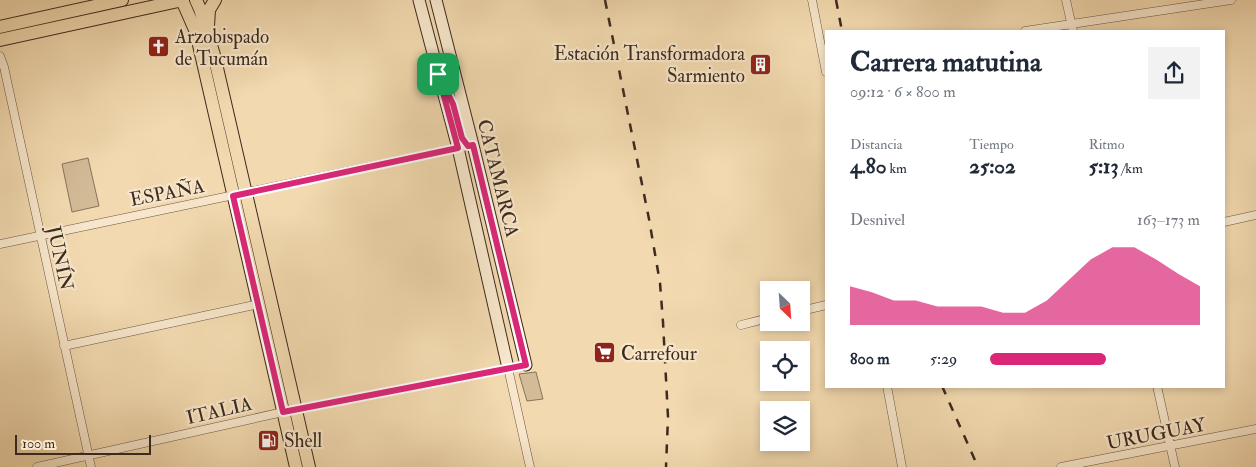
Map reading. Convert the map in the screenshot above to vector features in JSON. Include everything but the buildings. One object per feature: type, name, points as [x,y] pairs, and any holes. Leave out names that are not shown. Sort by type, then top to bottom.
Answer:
[{"type":"main road","points":[[0,27],[122,0]]},
{"type":"main road","points":[[0,40],[182,0],[202,33]]},
{"type":"main road","points":[[196,0],[289,411],[296,467]]},
{"type":"main road","points":[[202,33],[209,10],[215,0]]},
{"type":"main road","name":"CATAMARCA","points":[[419,0],[438,74],[466,146],[526,365]]},
{"type":"main road","name":"CATAMARCA","points":[[436,0],[508,368]]},
{"type":"main road","points":[[159,6],[178,11],[202,33]]},
{"type":"main road","points":[[239,194],[258,304],[289,411],[309,467]]},
{"type":"street","points":[[812,0],[825,67]]},
{"type":"street","points":[[1066,0],[1072,28]]},
{"type":"street","points":[[1041,30],[1072,28],[1231,0]]},
{"type":"street","name":"JUNÍN","points":[[0,56],[4,67],[91,467]]},
{"type":"street","name":"ESPAÑA","points":[[0,244],[466,146]]},
{"type":"street","points":[[1225,222],[1256,215]]},
{"type":"street","points":[[64,346],[258,304]]},
{"type":"street","points":[[810,309],[825,305]]},
{"type":"street","points":[[741,325],[760,320]]},
{"type":"street","name":"ITALIA","points":[[37,467],[289,411],[526,365]]},
{"type":"street","name":"CATAMARCA","points":[[508,368],[530,467]]},
{"type":"street","points":[[887,388],[902,467]]},
{"type":"street","points":[[1156,388],[1175,467]]},
{"type":"street","name":"URUGUAY","points":[[1062,467],[1256,429]]},
{"type":"shaded area","points":[[88,158],[99,206],[72,212],[62,164]]},
{"type":"shaded area","points":[[536,372],[543,399],[527,401],[519,374]]},
{"type":"railway","points":[[605,0],[660,283],[668,417],[666,467]]},
{"type":"railway","points":[[836,0],[842,30]]},
{"type":"railway","points":[[943,388],[978,467]]},
{"type":"place","name":"Arzobispado de Tucumán","points":[[159,47]]},
{"type":"place","name":"Estación Transformadora Sarmiento","points":[[761,64]]},
{"type":"place","name":"Carrefour","points":[[605,353]]},
{"type":"place","name":"Shell","points":[[268,440]]},
{"type":"route","points":[[438,74],[453,104],[462,138],[468,146],[473,145],[526,365],[283,412],[233,196],[458,148],[438,74]]}]
